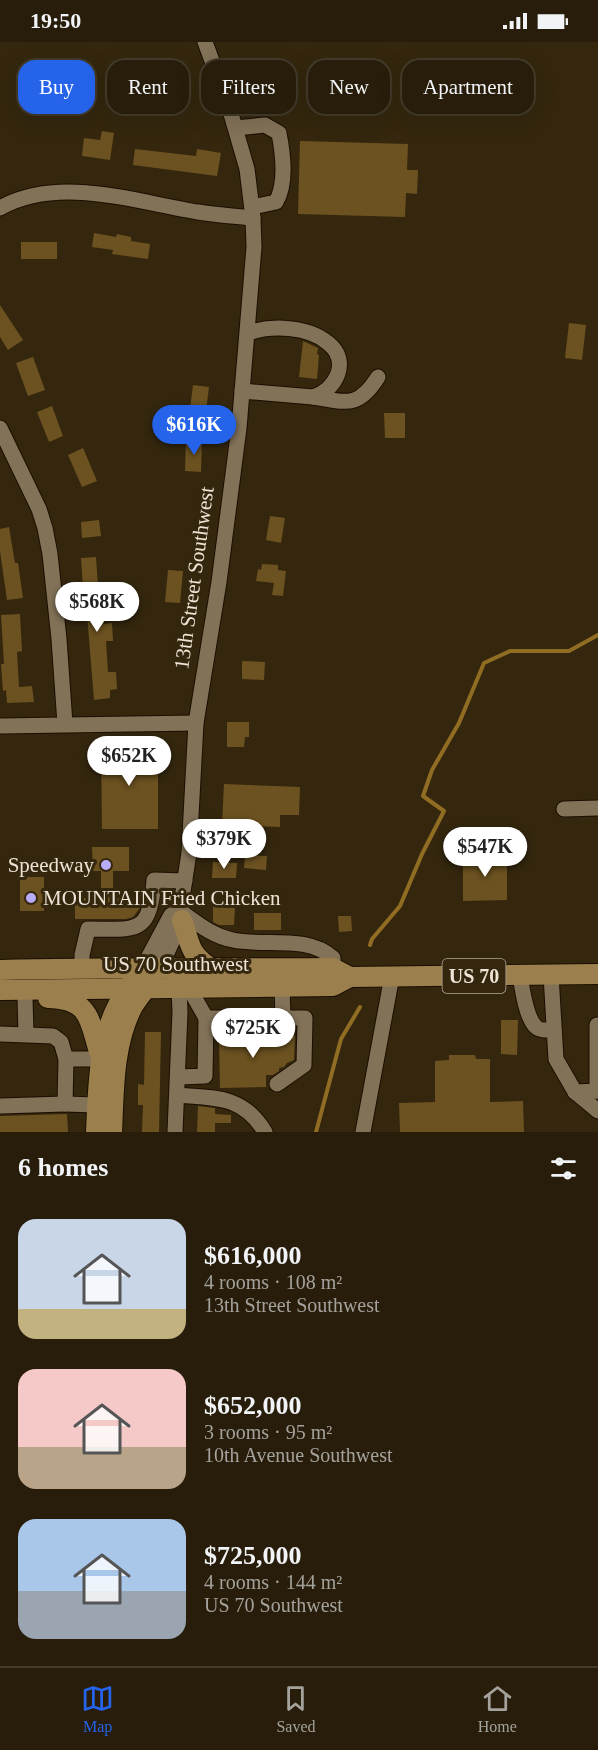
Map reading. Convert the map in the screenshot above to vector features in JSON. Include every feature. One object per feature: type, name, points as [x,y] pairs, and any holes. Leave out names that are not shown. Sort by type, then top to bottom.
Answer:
[{"type":"main road","points":[[181,916],[192,951],[212,969]]},
{"type":"main road","name":"US 70 Southwest","points":[[0,970],[82,968],[184,988],[333,986],[350,977],[598,974]]},
{"type":"main road","name":"US 70 Southwest","points":[[0,990],[144,979],[212,969],[333,968],[350,977]]},
{"type":"main road","name":"13th Street Southwest","points":[[96,1132],[101,1059],[112,1018],[118,1004],[144,979]]},
{"type":"main road","name":"13th Street Southwest","points":[[112,1132],[119,1051],[144,979]]},
{"type":"main road","points":[[0,998],[54,998],[80,1006],[93,1025],[101,1059]]},
{"type":"street","name":"13th Street Southwest","points":[[144,979],[181,916],[191,822],[196,723],[222,560],[242,391],[253,270],[252,213],[247,169],[236,128],[205,42]]},
{"type":"street","points":[[0,208],[32,195],[71,191],[199,212],[252,213],[276,202],[281,193],[283,179],[279,133],[265,125],[236,128]]},
{"type":"street","points":[[248,333],[261,328],[291,330],[313,334],[329,344],[337,352],[339,376],[332,387],[313,397]]},
{"type":"street","points":[[242,391],[355,401],[364,395],[378,377]]},
{"type":"street","points":[[0,428],[39,508],[45,528],[50,554],[65,724]]},
{"type":"street","points":[[0,726],[196,723]]},
{"type":"street","points":[[564,808],[598,808]]},
{"type":"street","points":[[82,968],[82,955],[88,929],[134,929],[142,923],[151,907],[154,880],[185,881]]},
{"type":"street","points":[[181,916],[212,934],[234,941],[309,945],[333,958],[333,968]]},
{"type":"street","points":[[520,975],[523,994],[536,1028],[555,1030]]},
{"type":"street","points":[[551,975],[556,1059],[575,1092],[598,1111]]},
{"type":"street","points":[[363,1132],[392,976]]},
{"type":"street","points":[[282,987],[283,1018]]},
{"type":"street","points":[[178,1077],[205,1076],[206,1018],[184,988]]},
{"type":"street","points":[[175,1132],[184,988]]},
{"type":"street","points":[[25,998],[26,1034]]},
{"type":"street","points":[[206,1018],[305,1018],[304,1065],[277,1084]]},
{"type":"street","points":[[575,1092],[598,1091],[597,1025]]},
{"type":"street","points":[[0,1034],[53,1035],[61,1042],[66,1059],[65,1104]]},
{"type":"street","points":[[66,1059],[101,1059]]},
{"type":"street","points":[[177,1095],[227,1100],[243,1106],[265,1132]]},
{"type":"street","points":[[0,1106],[97,1105]]},
{"type":"building","points":[[102,131],[114,133],[110,160],[82,156],[84,138],[100,140]]},
{"type":"building","points":[[300,141],[408,144],[407,170],[418,170],[417,194],[406,193],[405,217],[298,214]]},
{"type":"building","points":[[135,149],[196,156],[197,149],[221,153],[217,176],[133,165]]},
{"type":"building","points":[[94,233],[116,237],[117,234],[131,237],[131,241],[150,244],[148,259],[112,254],[113,250],[92,247]]},
{"type":"building","points":[[21,242],[57,242],[57,259],[21,259]]},
{"type":"building","points":[[0,305],[23,340],[8,350],[0,337]]},
{"type":"building","points":[[569,323],[586,325],[582,360],[565,358]]},
{"type":"building","points":[[303,341],[318,348],[317,379],[299,377]]},
{"type":"building","points":[[33,357],[45,390],[28,396],[16,363]]},
{"type":"building","points":[[193,385],[209,387],[205,419],[189,417]]},
{"type":"building","points":[[52,406],[63,436],[49,442],[37,412]]},
{"type":"building","points":[[384,413],[405,413],[405,438],[385,438]]},
{"type":"building","points":[[186,440],[202,440],[201,472],[185,471]]},
{"type":"building","points":[[83,448],[97,481],[82,487],[68,455]]},
{"type":"building","points":[[270,516],[285,518],[281,543],[266,540]]},
{"type":"building","points":[[99,520],[101,536],[82,538],[81,522]]},
{"type":"building","points":[[9,527],[15,563],[18,563],[23,598],[7,600],[0,551],[0,529]]},
{"type":"building","points":[[96,557],[100,616],[104,616],[104,624],[112,623],[113,641],[106,641],[108,672],[116,672],[117,689],[110,690],[110,698],[94,700],[81,558]]},
{"type":"building","points":[[262,564],[278,565],[278,570],[286,571],[283,596],[272,595],[274,583],[256,581],[258,569],[261,570]]},
{"type":"building","points":[[168,570],[183,571],[180,603],[165,602]]},
{"type":"building","points":[[20,614],[22,651],[17,652],[19,687],[32,686],[34,702],[7,703],[6,690],[3,691],[1,664],[4,664],[1,615]]},
{"type":"building","points":[[242,661],[265,662],[264,680],[242,679]]},
{"type":"building","points":[[227,722],[249,722],[249,737],[245,737],[244,747],[227,747]]},
{"type":"building","points":[[101,744],[153,744],[153,772],[158,772],[158,829],[102,829]]},
{"type":"building","points":[[224,784],[300,787],[299,815],[280,815],[280,827],[222,825]]},
{"type":"building","points":[[92,847],[129,847],[129,871],[113,871],[113,898],[139,898],[140,908],[133,917],[75,919],[75,898],[101,898],[101,871],[93,871]]},
{"type":"building","points":[[245,855],[267,856],[266,870],[244,868]]},
{"type":"building","points":[[507,855],[507,900],[463,901],[463,856]]},
{"type":"building","points":[[213,862],[237,863],[236,878],[212,878]]},
{"type":"building","points":[[20,877],[44,877],[44,911],[20,911]]},
{"type":"building","points":[[213,907],[235,907],[234,925],[219,925],[213,922]]},
{"type":"building","points":[[254,913],[281,913],[281,930],[254,930]]},
{"type":"building","points":[[338,916],[351,916],[352,931],[339,932]]},
{"type":"building","points":[[501,1020],[518,1020],[517,1055],[501,1054]]},
{"type":"building","points":[[145,1032],[161,1032],[159,1132],[142,1132],[143,1105],[138,1105],[138,1084],[144,1085]]},
{"type":"building","points":[[295,1036],[294,1060],[279,1068],[279,1071],[273,1075],[266,1075],[266,1087],[220,1088],[219,1037]]},
{"type":"building","points":[[449,1055],[475,1055],[476,1059],[490,1059],[490,1102],[523,1101],[524,1132],[400,1132],[399,1103],[435,1102],[435,1061],[449,1060]]},
{"type":"building","points":[[198,1106],[215,1108],[215,1114],[231,1115],[231,1123],[215,1123],[215,1132],[197,1132]]},
{"type":"building","points":[[67,1114],[68,1132],[0,1132],[0,1116]]},
{"type":"waterway","points":[[370,945],[372,939],[400,906],[422,854],[444,811],[423,796],[432,770],[459,723],[484,663],[510,651],[569,651],[598,635]]},
{"type":"waterway","points":[[316,1132],[341,1039],[360,1007]]},
{"type":"place","name":"Speedway","points":[[106,865]]},
{"type":"place","name":"MOUNTAIN Fried Chicken","points":[[31,898]]}]
